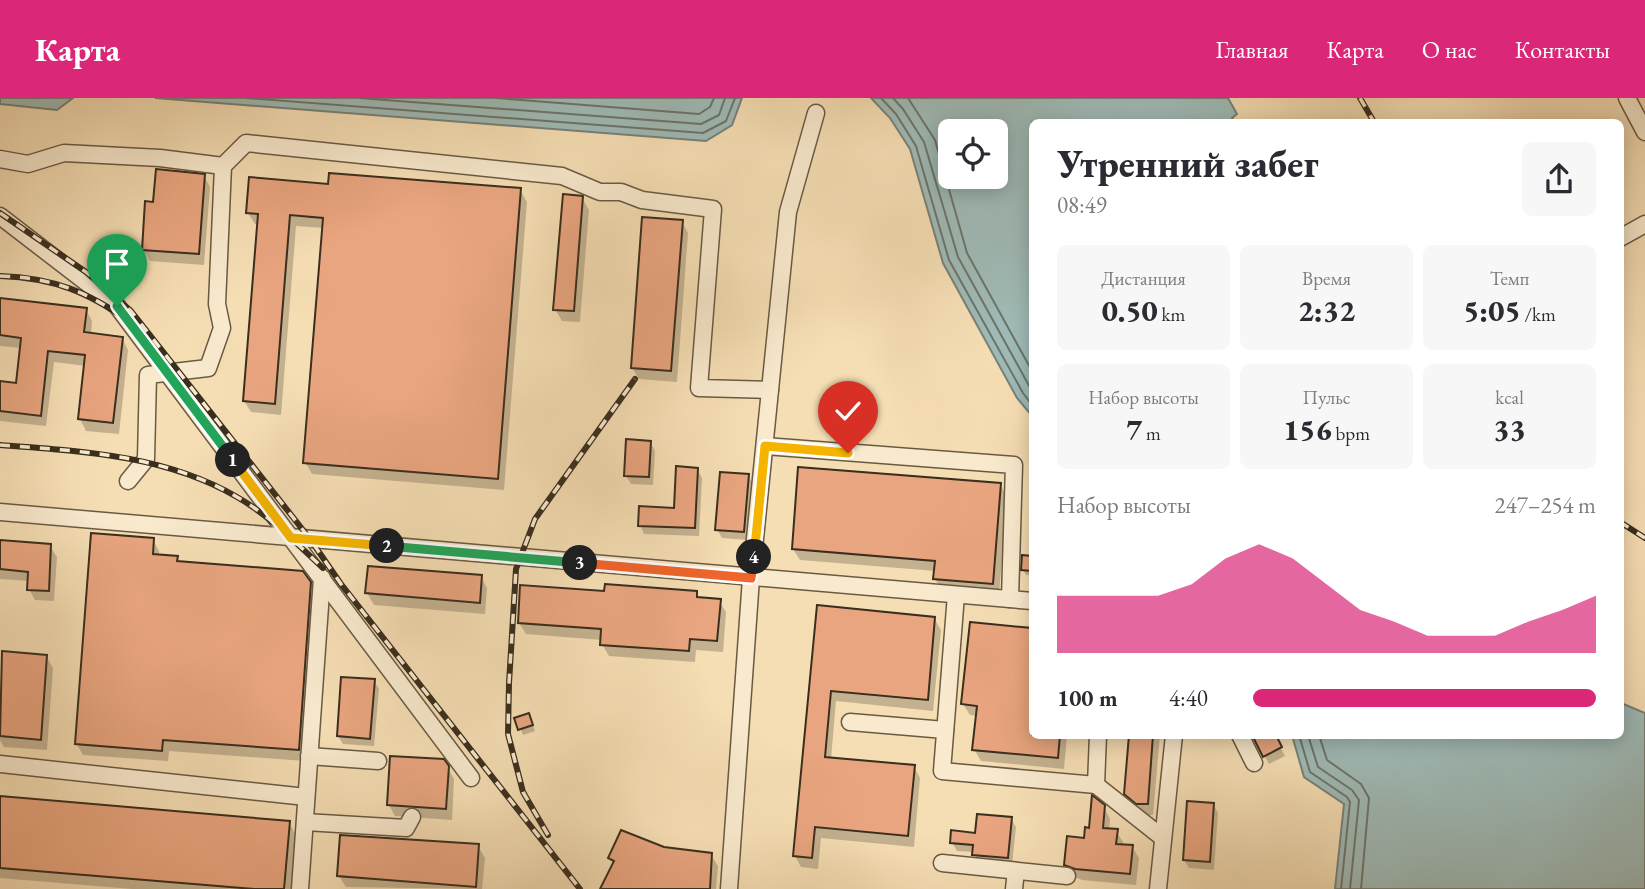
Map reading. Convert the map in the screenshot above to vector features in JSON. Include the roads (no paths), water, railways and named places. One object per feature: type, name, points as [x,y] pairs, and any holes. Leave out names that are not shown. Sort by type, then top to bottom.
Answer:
[{"type":"street","points":[[1627,98],[1645,132]]},
{"type":"street","points":[[729,889],[751,578],[788,212],[816,113]]},
{"type":"street","points":[[128,481],[146,459],[148,374],[208,368],[222,328],[217,304],[223,166],[246,143],[562,176],[600,191],[621,192],[642,200],[713,209],[699,388],[770,390]]},
{"type":"street","points":[[0,159],[28,164],[64,153],[160,158],[223,166]]},
{"type":"street","points":[[0,216],[117,306],[471,778]]},
{"type":"street","points":[[1624,236],[1645,225]]},
{"type":"street","points":[[765,446],[1014,465],[1010,599]]},
{"type":"street","points":[[0,512],[1029,601]]},
{"type":"street","points":[[300,889],[321,578]]},
{"type":"street","points":[[956,594],[942,771],[1096,785],[1163,838]]},
{"type":"street","points":[[850,722],[945,730]]},
{"type":"street","points":[[1096,785],[1098,739]]},
{"type":"street","points":[[1158,889],[1174,739]]},
{"type":"street","points":[[1242,739],[1254,763]]},
{"type":"street","points":[[309,756],[377,761]]},
{"type":"street","points":[[0,764],[306,797]]},
{"type":"street","points":[[305,822],[406,828],[412,817]]},
{"type":"street","points":[[942,863],[1067,876]]},
{"type":"street","points":[[1014,889],[1016,871]]},
{"type":"water","points":[[0,98],[73,98],[57,110],[0,104]]},
{"type":"water","points":[[155,98],[742,98],[732,125],[706,141]]},
{"type":"water","points":[[871,98],[1228,98],[1237,114],[1233,119],[1029,119],[1029,412],[1017,398],[943,263],[910,149],[890,118]]},
{"type":"water","points":[[1624,704],[1645,713],[1645,889],[1335,889],[1344,804],[1304,777],[1293,739],[1624,739]]},
{"type":"railway","points":[[1360,98],[1372,119]]},
{"type":"railway","points":[[0,213],[86,272],[131,311],[580,889]]},
{"type":"railway","points":[[0,276],[38,280],[70,289],[101,303],[132,323]]},
{"type":"railway","points":[[548,835],[523,792],[508,734],[516,569],[535,519],[635,379]]},
{"type":"railway","points":[[0,445],[92,453],[181,472],[249,504],[323,568]]},
{"type":"railway","points":[[1624,525],[1645,538]]}]
